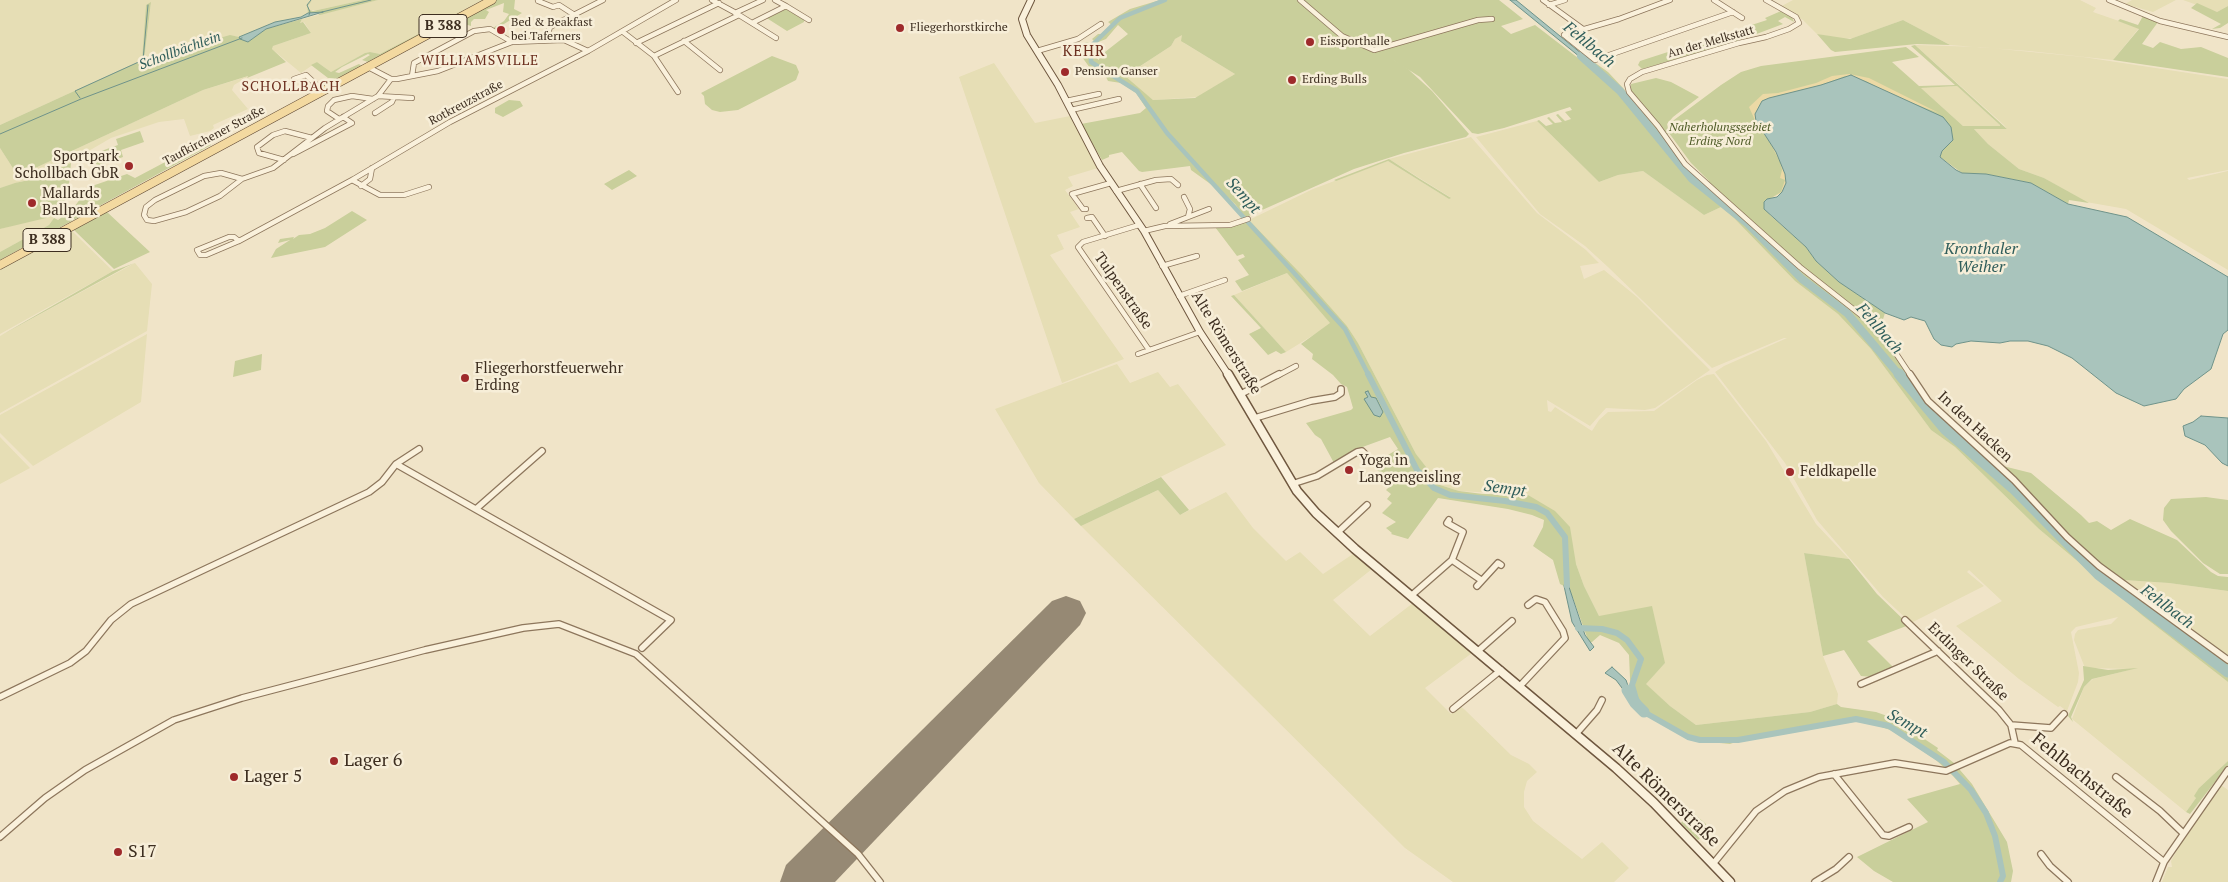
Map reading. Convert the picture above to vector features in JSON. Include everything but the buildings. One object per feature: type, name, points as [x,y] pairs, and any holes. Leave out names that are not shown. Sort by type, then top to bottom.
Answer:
[{"type":"main road","name":"Taufkirchener Straße","points":[[0,265],[492,0]]},
{"type":"main road","name":"Alte Römerstraße","points":[[1031,0],[1025,10],[1022,21],[1025,31],[1116,191],[1141,228],[1200,332],[1241,394],[1292,484],[1316,513],[1337,534],[1520,686],[1650,799],[1730,882]]},
{"type":"street","points":[[538,0],[553,7],[559,5],[573,14]]},
{"type":"street","points":[[546,40],[550,27],[603,0]]},
{"type":"street","name":"Rotkreuzstraße","points":[[239,240],[229,237],[198,250],[200,255],[206,255],[239,240],[352,180],[459,117],[623,32],[676,0]]},
{"type":"street","points":[[712,0],[776,38]]},
{"type":"street","points":[[654,56],[763,0]]},
{"type":"street","points":[[775,0],[809,20]]},
{"type":"street","points":[[1300,0],[1342,36],[1374,50],[1478,20],[1492,19]]},
{"type":"street","points":[[1543,0],[1583,29]]},
{"type":"street","points":[[1549,5],[1565,0]]},
{"type":"street","points":[[1670,0],[1627,16],[1564,35],[1595,60],[1733,12]]},
{"type":"street","points":[[1714,0],[1742,18]]},
{"type":"street","name":"An der Melkstatt","points":[[1628,82],[1642,72],[1796,26],[1799,21],[1796,17],[1766,0]]},
{"type":"street","points":[[2109,0],[2160,21],[2228,37]]},
{"type":"street","points":[[636,43],[719,3]]},
{"type":"street","points":[[752,23],[786,6]]},
{"type":"street","points":[[1037,51],[1078,39],[1101,24]]},
{"type":"street","points":[[412,76],[414,63],[474,31],[490,29],[512,42]]},
{"type":"street","points":[[623,32],[654,56],[678,92]]},
{"type":"street","points":[[368,67],[391,79],[412,76],[438,71],[512,42],[564,40],[588,51]]},
{"type":"street","points":[[684,41],[720,70]]},
{"type":"street","points":[[294,79],[306,75],[323,91]]},
{"type":"street","points":[[242,179],[221,173],[204,176],[155,200],[146,207],[144,215],[147,220],[154,221],[186,212],[220,196],[242,179],[265,172],[341,118],[375,98],[391,79]]},
{"type":"street","name":"In den Hacken","points":[[1628,82],[1629,92],[1658,126],[1685,164],[1746,216],[1806,272],[1871,323],[1895,352],[1928,401],[2014,480],[2067,537],[2099,566],[2228,660]]},
{"type":"street","points":[[1066,101],[1100,94]]},
{"type":"street","points":[[292,154],[296,154],[352,123],[327,111],[328,106],[334,100],[352,96],[412,98]]},
{"type":"street","points":[[375,113],[392,102],[394,97]]},
{"type":"street","points":[[1071,110],[1119,99]]},
{"type":"street","points":[[284,160],[259,152],[258,146],[272,135],[285,131],[312,138]]},
{"type":"street","name":"Rotkreuzstraße","points":[[361,186],[370,179],[372,168]]},
{"type":"street","points":[[1116,191],[1140,184],[1171,179],[1178,185]]},
{"type":"street","points":[[352,180],[372,192],[394,196],[417,192],[429,186]]},
{"type":"street","points":[[1086,209],[1083,208],[1071,192],[1112,183]]},
{"type":"street","points":[[1140,184],[1156,208]]},
{"type":"street","points":[[1184,197],[1190,209],[1188,217]]},
{"type":"street","points":[[1165,226],[1209,209]]},
{"type":"street","points":[[1087,218],[1092,217],[1105,236],[1141,228],[1227,225],[1248,219]]},
{"type":"street","name":"Tulpenstraße","points":[[1105,236],[1079,246],[1079,250],[1149,350]]},
{"type":"street","points":[[1162,266],[1197,256]]},
{"type":"street","points":[[1179,296],[1225,280]]},
{"type":"street","name":"Tulpenstraße","points":[[1138,354],[1200,332]]},
{"type":"street","points":[[1241,394],[1296,366]]},
{"type":"street","points":[[1255,418],[1311,401],[1335,397],[1341,393],[1340,389]]},
{"type":"street","points":[[0,697],[70,663],[86,651],[111,620],[131,604],[369,492],[382,482],[396,464],[419,449]]},
{"type":"street","points":[[476,509],[542,452]]},
{"type":"street","points":[[1292,484],[1317,476],[1357,452],[1362,452],[1366,455]]},
{"type":"street","points":[[396,464],[671,620],[642,648]]},
{"type":"street","points":[[1337,534],[1367,505]]},
{"type":"street","points":[[1412,595],[1452,560],[1463,532],[1447,523],[1449,520]]},
{"type":"street","points":[[1452,560],[1481,580]]},
{"type":"street","points":[[1477,586],[1498,563],[1501,564]]},
{"type":"street","points":[[1520,686],[1565,638],[1563,631],[1545,602],[1536,599],[1528,606]]},
{"type":"street","name":"Erdinger Straße","points":[[1905,620],[1999,710],[2011,724]]},
{"type":"street","points":[[1478,651],[1512,621]]},
{"type":"street","points":[[0,837],[45,798],[85,770],[174,720],[242,698],[425,650],[523,628],[559,624],[636,654],[858,854],[880,882]]},
{"type":"street","points":[[1861,684],[1938,651]]},
{"type":"street","points":[[1453,709],[1501,670]]},
{"type":"street","points":[[1576,734],[1597,710],[1602,700]]},
{"type":"street","points":[[2015,743],[2011,724],[2051,728],[2064,714]]},
{"type":"street","name":"Fehlbachstraße","points":[[1713,864],[1756,811],[1770,800],[1793,787],[1819,777],[1888,764],[1946,771],[2010,742],[2015,743],[2164,862]]},
{"type":"street","points":[[2156,882],[2164,862],[2228,770]]},
{"type":"street","points":[[1834,774],[1882,835],[1889,836],[1909,827]]},
{"type":"street","name":"Fehlbachstraße","points":[[2116,777],[2160,811],[2183,833]]},
{"type":"street","points":[[2041,854],[2050,866],[2068,882]]},
{"type":"street","points":[[1815,882],[1836,869],[1849,857]]},
{"type":"shaded area","points":[[0,0],[363,0],[317,10],[310,10],[308,3],[308,13],[304,16],[275,22],[239,37],[230,36],[144,60],[151,3],[146,5],[142,60],[0,125]]},
{"type":"shaded area","points":[[378,0],[484,0],[394,49],[380,54],[365,53],[331,72],[317,62],[301,73],[272,49],[273,46],[311,33],[304,22],[300,23],[302,19]]},
{"type":"shaded area","points":[[1793,0],[2080,0],[2096,8],[2093,12],[2139,28],[2113,60],[1950,45],[1903,20],[1853,38],[1842,39],[1817,34],[1803,20],[1780,7]]},
{"type":"shaded area","points":[[2132,0],[2176,0],[2153,12],[2125,4]]},
{"type":"shaded area","points":[[2183,0],[2228,0],[2228,6],[2217,12]]},
{"type":"shaded area","points":[[1182,34],[1184,43],[1235,74],[1198,97],[1153,100],[1124,77],[1171,46],[1175,39]]},
{"type":"shaded area","points":[[1915,45],[1980,47],[2083,57],[2228,79],[2228,170],[2187,178],[2189,180],[2228,171],[2228,270],[2126,209],[2086,202],[2044,178],[2019,169],[1988,144],[1974,129],[2007,129],[2004,125]]},
{"type":"shaded area","points":[[994,63],[1035,123],[1070,116],[1098,168],[1068,177],[1073,186],[1065,190],[1079,209],[1070,212],[1080,227],[1057,235],[1064,249],[1050,255],[1124,359],[1062,383],[959,77]]},
{"type":"shaded area","points":[[249,76],[234,85],[232,90],[248,109],[213,125],[214,128],[210,131],[190,136],[184,119],[159,122],[111,138],[71,163],[52,172],[0,188],[0,148],[18,176],[203,90]]},
{"type":"shaded area","points":[[1957,86],[2001,126],[1963,126],[1921,88]]},
{"type":"shaded area","points":[[1537,121],[1599,182],[1618,175],[1643,171],[1704,215],[1721,207],[1795,281],[1838,314],[1871,349],[1931,430],[1955,447],[2039,529],[2143,616],[2228,682],[2228,761],[2199,788],[2196,798],[2186,812],[2072,719],[2084,687],[2093,679],[2133,669],[2085,668],[2074,640],[2078,630],[2111,624],[2118,617],[2076,627],[2071,632],[2079,673],[2078,682],[2067,711],[2060,706],[2058,707],[2019,679],[1956,626],[2002,601],[1969,570],[1967,572],[1984,586],[1911,623],[1883,597],[1817,520],[1785,463],[1715,372],[1724,366],[1787,338],[1712,368],[1585,246],[1540,214],[1476,137]]},
{"type":"shaded area","points":[[1471,137],[1537,213],[1586,250],[1599,263],[1580,266],[1584,279],[1604,270],[1637,297],[1710,370],[1655,408],[1645,410],[1606,408],[1590,426],[1547,400],[1548,411],[1551,412],[1555,407],[1592,431],[1599,420],[1608,412],[1654,411],[1697,380],[1714,374],[1766,441],[1816,524],[1849,559],[1804,553],[1823,656],[1838,694],[1837,704],[1810,712],[1696,725],[1670,706],[1645,684],[1665,663],[1599,616],[1584,586],[1576,564],[1528,495],[1459,491],[1440,485],[1416,454],[1358,343],[1347,326],[1302,275],[1249,220],[1313,189],[1388,161],[1449,199],[1450,197],[1389,159]]},
{"type":"shaded area","points":[[51,215],[54,218],[49,225],[0,252],[0,229]]},
{"type":"shaded area","points":[[71,230],[113,271],[0,334],[0,268]]},
{"type":"shaded area","points":[[135,263],[152,284],[147,331],[0,413],[0,336]]},
{"type":"shaded area","points":[[1287,273],[1331,324],[1286,352],[1234,295]]},
{"type":"shaded area","points":[[147,334],[141,402],[33,466],[0,433],[0,415]]},
{"type":"shaded area","points":[[1117,364],[1130,383],[1158,372],[1170,387],[1178,384],[1226,445],[1074,519],[1039,483],[995,409]]},
{"type":"shaded area","points":[[0,437],[30,468],[0,484]]},
{"type":"shaded area","points":[[1158,490],[1180,515],[1226,492],[1253,528],[1286,561],[1300,552],[1323,574],[1353,554],[1372,569],[1333,600],[1370,636],[1413,603],[1472,653],[1425,688],[1451,714],[1461,707],[1464,709],[1511,755],[1529,764],[1537,772],[1527,781],[1524,792],[1524,807],[1533,821],[1582,859],[1602,842],[1629,868],[1614,882],[1453,882],[1405,848],[1081,526]]},
{"type":"shaded area","points":[[2124,580],[2169,583],[2228,591],[2228,658]]},
{"type":"shaded area","points":[[2221,785],[2228,790],[2228,882],[2162,882],[2168,867],[2172,867],[2171,861],[2193,822]]},
{"type":"green space","points":[[312,0],[308,6],[313,11],[363,0],[378,0],[318,15],[321,13],[308,13],[307,5]]},
{"type":"green space","points":[[484,0],[368,62],[362,60],[370,55],[368,54],[342,67],[335,72],[339,73],[359,64],[362,66],[336,79],[328,78],[311,65],[317,62],[331,72],[365,53],[380,54]]},
{"type":"green space","points":[[494,0],[515,0],[514,9],[522,13],[494,30],[493,28],[504,21],[509,14],[503,12],[504,3],[486,10],[489,12],[485,19],[474,19],[471,22],[471,26],[458,22]]},
{"type":"green space","name":"Naherholungsgebiet Erding Nord","points":[[1160,0],[1499,0],[1523,19],[1501,26],[1511,34],[1535,25],[1591,68],[1594,62],[1608,72],[1624,89],[1637,109],[1643,112],[1664,135],[1704,184],[1709,181],[1691,163],[1669,133],[1672,131],[1671,122],[1721,85],[1741,72],[1761,66],[1906,47],[1919,57],[1892,62],[1919,86],[1955,85],[1911,46],[1915,45],[2007,129],[1974,129],[1988,144],[2019,169],[2044,178],[2089,203],[2069,200],[2068,204],[2031,183],[1986,174],[1962,173],[1940,157],[1942,151],[1953,140],[1775,95],[1769,139],[1784,168],[1786,183],[1782,192],[1764,202],[1770,215],[1806,247],[1816,261],[1839,282],[1885,313],[1878,335],[1893,352],[1921,397],[1946,422],[1972,443],[2003,466],[2031,473],[2089,523],[2097,521],[2111,530],[2130,519],[2177,540],[2211,572],[2218,576],[2228,577],[2228,591],[2169,583],[2124,580],[2152,602],[2132,593],[2228,663],[2228,682],[2143,616],[2039,529],[1955,447],[1931,430],[1871,349],[1838,314],[1795,281],[1721,207],[1704,215],[1643,171],[1618,175],[1599,182],[1537,121],[1539,120],[1546,126],[1553,124],[1547,118],[1549,117],[1555,123],[1562,122],[1556,115],[1558,114],[1565,121],[1571,119],[1565,112],[1572,110],[1570,107],[1504,128],[1478,134],[1472,133],[1420,77],[1381,52],[1409,70],[1432,91],[1469,134],[1466,137],[1404,153],[1354,169],[1242,219],[1241,212],[1235,204],[1191,170],[1190,166],[1142,172],[1122,152],[1109,155],[1109,157],[1102,160],[1081,124],[1140,113],[1146,108],[1136,93],[1121,83],[1108,81],[1106,77],[1090,68],[1082,57],[1081,44],[1087,42],[1091,44],[1095,48],[1095,57],[1099,60],[1099,57],[1105,56],[1105,52],[1128,34],[1118,25],[1106,39],[1096,43],[1092,39],[1098,34],[1105,34],[1113,26],[1108,22],[1130,9]],"holes":[[[1182,35],[1181,41],[1235,74],[1195,98],[1153,100],[1125,76],[1171,46],[1175,39]],[[1957,86],[2000,125],[2000,126],[1963,126],[1921,88]]]},
{"type":"green space","points":[[151,2],[144,60],[230,35],[248,42],[266,29],[302,19],[300,23],[303,22],[311,33],[273,46],[272,49],[286,62],[247,78],[248,76],[203,90],[18,176],[0,148],[0,125],[142,60],[146,5]]},
{"type":"green space","points":[[2197,3],[2217,12],[2228,6],[2228,23],[2220,28],[2212,29],[2221,24],[2191,8]]},
{"type":"green space","points":[[782,9],[787,9],[804,20],[804,22],[787,31],[765,17]]},
{"type":"green space","points":[[1781,11],[1792,17],[1794,22],[1785,17],[1778,21],[1783,24],[1730,44],[1642,69],[1638,65],[1640,61],[1767,20],[1765,18]]},
{"type":"green space","points":[[2143,16],[2158,22],[2142,44],[2153,48],[2160,42],[2181,49],[2201,47],[2228,58],[2228,77],[2113,60],[2139,29],[2118,21],[2120,19],[2138,25]]},
{"type":"green space","points":[[1903,20],[1950,45],[1917,44],[1835,52],[1817,34],[1850,39]]},
{"type":"green space","points":[[772,56],[796,65],[799,72],[796,80],[738,110],[720,112],[712,110],[705,104],[704,96],[701,93]]},
{"type":"green space","points":[[1656,78],[1671,82],[1699,97],[1667,124],[1669,133],[1667,135],[1631,91],[1631,84]]},
{"type":"green space","points":[[509,100],[520,101],[523,106],[503,117],[495,113],[495,108]]},
{"type":"green space","points":[[140,131],[144,142],[121,150],[123,157],[97,166],[93,154],[118,145],[116,139]]},
{"type":"green space","points":[[209,141],[211,145],[0,260],[0,252],[49,225],[54,218],[58,220],[72,210],[89,187],[127,174],[135,178],[203,142]]},
{"type":"green space","points":[[1389,159],[1451,198],[1449,199],[1388,161],[1336,181],[1334,180]]},
{"type":"green space","name":"Mallards Ballpark","points":[[71,163],[68,195],[59,211],[46,218],[0,229],[0,188],[38,178]]},
{"type":"green space","points":[[629,170],[637,176],[612,190],[604,184]]},
{"type":"green space","points":[[352,211],[367,220],[325,247],[271,258],[276,249],[290,240],[278,243],[280,239],[294,237],[293,239],[299,235],[310,234],[325,228]]},
{"type":"green space","points":[[107,212],[150,252],[114,269],[74,230]]},
{"type":"green space","points":[[1249,220],[1302,275],[1347,326],[1358,343],[1416,454],[1440,485],[1459,491],[1483,494],[1528,495],[1555,511],[1570,527],[1576,564],[1584,586],[1599,616],[1652,606],[1665,663],[1646,684],[1670,706],[1696,725],[1810,712],[1837,704],[1841,707],[1876,712],[1893,718],[1938,748],[1937,750],[1954,763],[1972,784],[2007,842],[2013,871],[2011,882],[1893,882],[1874,871],[1857,857],[1928,822],[1907,799],[1960,784],[1936,760],[1893,731],[1867,722],[1836,720],[1759,734],[1730,744],[1699,741],[1644,714],[1631,702],[1629,655],[1619,643],[1600,635],[1590,643],[1573,598],[1564,586],[1560,584],[1553,560],[1533,546],[1543,527],[1544,520],[1508,509],[1438,498],[1408,539],[1391,534],[1386,528],[1396,522],[1382,513],[1392,503],[1387,499],[1391,494],[1386,490],[1393,483],[1371,465],[1398,449],[1390,437],[1357,449],[1334,463],[1321,439],[1315,435],[1306,423],[1353,408],[1347,387],[1312,359],[1313,354],[1301,344],[1330,323],[1287,273],[1242,291],[1235,281],[1249,275],[1238,260],[1245,257],[1243,254],[1237,256],[1215,227]]},
{"type":"green space","points":[[135,263],[126,267],[0,336],[113,271]]},
{"type":"green space","points":[[1234,295],[1286,352],[1281,354],[1276,351],[1268,355],[1249,334],[1261,328],[1231,296]]},
{"type":"green space","points":[[262,354],[261,370],[233,377],[235,361]]},
{"type":"green space","points":[[1161,477],[1189,510],[1180,515],[1158,490],[1081,526],[1074,519]]},
{"type":"green space","points":[[2206,497],[2228,500],[2228,574],[2220,574],[2203,563],[2171,531],[2163,520],[2164,508],[2171,499]]},
{"type":"green space","points":[[1804,553],[1849,559],[1877,594],[1909,625],[1867,641],[1893,667],[1873,677],[1861,676],[1844,650],[1823,656]]},
{"type":"green space","points":[[2083,666],[2108,670],[2138,668],[2092,679],[2084,687],[2071,717],[2073,722],[2068,716],[2084,680]]},
{"type":"green space","points":[[2228,761],[2228,765],[2190,814],[2186,812],[2196,798],[2194,796],[2199,788]]},
{"type":"green space","points":[[1690,810],[1706,824],[1707,831],[1698,840],[1681,823]]},
{"type":"sand","points":[[1849,74],[1869,78],[1939,113],[1896,97],[1866,81],[1845,76],[1821,85],[1762,101],[1762,131],[1769,139],[1784,168],[1786,179],[1782,192],[1766,201],[1781,192],[1785,180],[1780,178],[1782,170],[1780,162],[1768,139],[1758,127],[1749,107],[1763,94],[1778,93],[1816,83],[1832,76]]},
{"type":"water","points":[[1510,0],[1516,0],[1593,63],[1591,66]]},
{"type":"water","points":[[323,12],[266,29],[248,42],[239,37],[275,22],[301,17],[308,13]]},
{"type":"water","name":"Kronthaler Weiher","points":[[1851,75],[1943,117],[1951,127],[1953,140],[1942,151],[1940,157],[1956,170],[1962,173],[1986,174],[2031,183],[2068,204],[2127,217],[2228,277],[2228,330],[2223,334],[2211,369],[2184,389],[2176,399],[2144,406],[2116,393],[2072,358],[2048,346],[2028,341],[2000,343],[1971,341],[1956,344],[1952,347],[1941,345],[1934,339],[1925,321],[1911,317],[1904,320],[1885,313],[1839,282],[1816,261],[1806,247],[1764,209],[1764,202],[1767,199],[1777,197],[1782,192],[1786,183],[1785,174],[1776,152],[1756,121],[1755,114],[1762,101],[1769,98],[1821,85]]},
{"type":"water","points":[[1368,391],[1371,397],[1376,398],[1383,412],[1380,417],[1374,415],[1364,399],[1368,397],[1365,392]]},
{"type":"water","points":[[2201,416],[2228,418],[2228,466],[2222,463],[2205,445],[2185,436],[2183,426]]},
{"type":"water","points":[[1566,578],[1585,635],[1594,647],[1590,651],[1572,622],[1564,586]]},
{"type":"water","points":[[1612,667],[1626,680],[1633,700],[1616,680],[1605,673]]},
{"type":"waterway","points":[[309,15],[310,12],[307,5],[311,0]]},
{"type":"waterway","name":"Schollbächlein","points":[[322,12],[371,0]]},
{"type":"waterway","name":"Sempt","points":[[1165,0],[1120,18],[1091,46],[1091,62],[1137,91],[1167,133],[1345,329],[1369,376]]},
{"type":"waterway","points":[[80,98],[75,91],[143,60],[148,5]]},
{"type":"waterway","name":"Schollbächlein","points":[[0,134],[81,99],[242,38]]},
{"type":"waterway","name":"Fehlbach","points":[[1581,56],[1620,91],[1692,179],[1748,224],[1802,279],[1847,313],[1900,376]]},
{"type":"waterway","name":"Sempt","points":[[1368,374],[1417,470],[1434,488],[1450,495],[1505,501],[1536,507],[1547,513],[1565,537],[1567,586]]},
{"type":"waterway","name":"Fehlbach","points":[[1899,374],[1945,429],[2013,488],[2098,574],[2228,672]]},
{"type":"waterway","name":"Sempt","points":[[1578,628],[1602,629],[1617,633],[1627,640],[1641,659],[1632,685],[1636,699],[1644,712],[1688,737],[1700,740],[1738,740],[1856,719],[1889,726],[1944,762],[1971,790],[1986,813],[1995,836],[2003,876],[2000,882]]},
{"type":"waterway","name":"Sempt","points":[[1627,690],[1635,703],[1644,712]]},
{"type":"runway","points":[[803,882],[1066,613]]},
{"type":"place","name":"Fliegerhorstkirche","points":[[900,28]]},
{"type":"place","name":"Bed & Beakfast bei Taferners","points":[[501,30]]},
{"type":"place","name":"Eissporthalle","points":[[1310,42]]},
{"type":"place","name":"Pension Ganser","points":[[1065,72]]},
{"type":"place","name":"Erding Bulls","points":[[1292,80]]},
{"type":"place","name":"Sportpark Schollbach GbR","points":[[129,166]]},
{"type":"place","name":"Mallards Ballpark","points":[[32,203]]},
{"type":"place","name":"Fliegerhorstfeuerwehr Erding","points":[[465,378]]},
{"type":"place","name":"Yoga in Langengeisling","points":[[1349,470]]},
{"type":"place","name":"Feldkapelle","points":[[1790,472]]},
{"type":"place","name":"Lager 6","points":[[334,761]]},
{"type":"place","name":"Lager 5","points":[[234,777]]},
{"type":"place","name":"S17","points":[[118,852]]},
{"type":"district","name":"KEHR","points":[[1084,52]]},
{"type":"district","name":"WILLIAMSVILLE","points":[[480,61]]},
{"type":"district","name":"SCHOLLBACH","points":[[291,87]]}]
